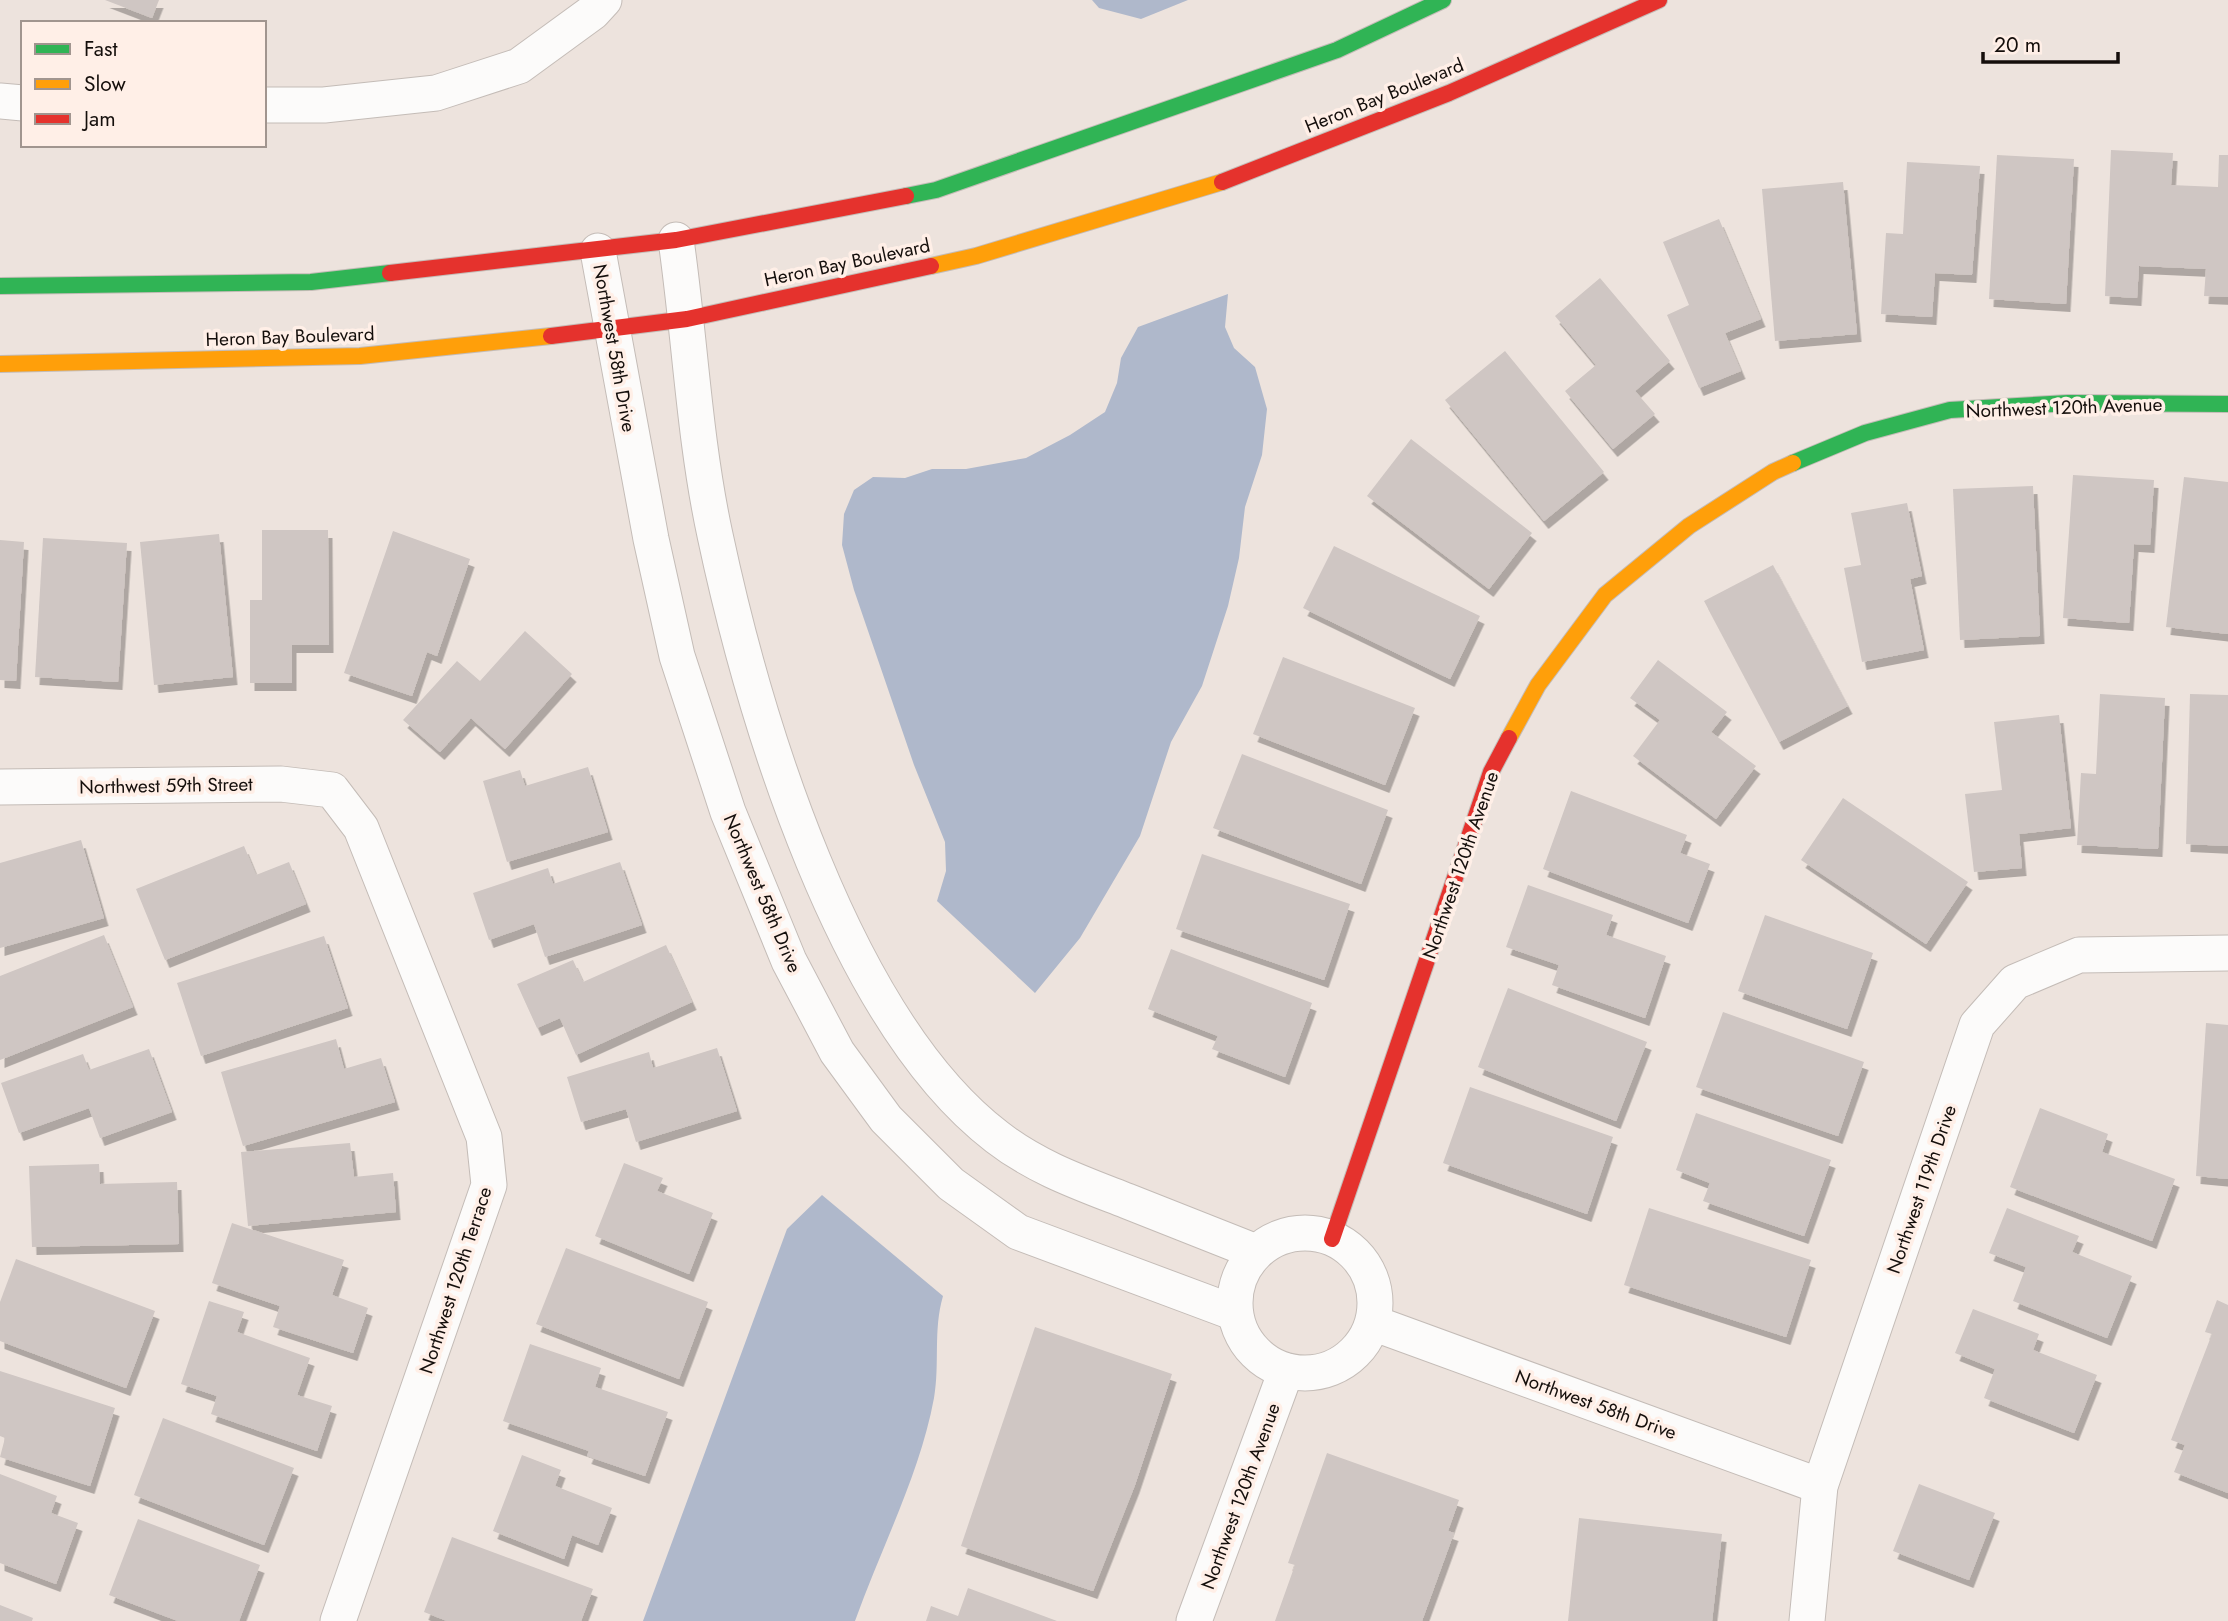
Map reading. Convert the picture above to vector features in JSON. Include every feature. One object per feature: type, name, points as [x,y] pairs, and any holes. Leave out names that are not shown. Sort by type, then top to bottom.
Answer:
[{"type":"street","points":[[266,105],[324,105],[436,93],[519,66],[593,12],[604,0]]},
{"type":"street","points":[[0,286],[311,282],[676,240],[936,190],[1337,50],[1443,0]]},
{"type":"street","name":"Heron Bay Boulevard","points":[[0,364],[360,356],[613,329],[687,319],[976,256],[1223,182],[1449,93],[1659,0]]},
{"type":"street","points":[[0,101],[21,103]]},
{"type":"street","points":[[676,240],[714,532],[744,653],[786,791],[848,937],[894,1022],[938,1080],[976,1118],[995,1136],[1045,1169],[1256,1252]]},
{"type":"street","name":"Northwest 58th Drive","points":[[598,251],[651,539],[677,656],[728,812],[789,961],[837,1052],[886,1119],[951,1184],[1018,1232],[1235,1313]]},
{"type":"street","name":"Northwest 120th Avenue","points":[[1332,1238],[1491,772],[1538,685],[1605,595],[1689,526],[1773,472],[1865,433],[1950,410],[2068,403],[2228,404]]},
{"type":"street","name":"Northwest 59th Street","points":[[0,787],[281,784],[332,790]]},
{"type":"street","name":"Northwest 120th Terrace","points":[[332,790],[361,828],[438,1021],[484,1137],[489,1185],[338,1621]]},
{"type":"street","name":"Northwest 119th Drive","points":[[1807,1621],[1820,1486],[1977,1025],[2015,982],[2079,955],[2228,953]]},
{"type":"street","points":[[1306,1233],[1332,1238],[1353,1252],[1369,1273],[1376,1297],[1373,1323],[1360,1347],[1339,1365],[1313,1373],[1286,1371],[1262,1359],[1244,1339],[1235,1313],[1239,1280],[1256,1252],[1279,1238],[1306,1233]]},
{"type":"street","name":"Northwest 58th Drive","points":[[1373,1323],[1820,1486]]},
{"type":"street","name":"Northwest 120th Avenue","points":[[1194,1621],[1286,1371]]},
{"type":"water","points":[[1092,0],[1188,0],[1141,19],[1099,8]]},
{"type":"water","points":[[1228,294],[1225,327],[1234,348],[1255,367],[1267,409],[1262,455],[1245,507],[1239,558],[1228,606],[1202,686],[1171,742],[1140,836],[1080,938],[1035,993],[937,901],[946,871],[945,842],[914,765],[854,590],[842,545],[844,514],[854,490],[873,477],[905,478],[932,469],[966,469],[1026,458],[1070,435],[1105,412],[1117,383],[1121,358],[1138,327]]},
{"type":"water","points":[[822,1195],[943,1296],[938,1322],[936,1385],[928,1426],[910,1483],[855,1621],[643,1621],[787,1229]]},
{"type":"building","points":[[105,0],[159,0],[152,18]]},
{"type":"building","points":[[2111,150],[2173,153],[2171,185],[2218,187],[2219,155],[2228,155],[2228,297],[2204,296],[2206,269],[2139,266],[2137,298],[2105,296]]},
{"type":"building","points":[[1997,155],[2074,159],[2066,304],[1989,299]]},
{"type":"building","points":[[1907,162],[1980,166],[1972,275],[1935,273],[1932,317],[1881,314],[1886,233],[1903,234]]},
{"type":"building","points":[[1843,182],[1857,334],[1775,341],[1762,189]]},
{"type":"building","points":[[1719,219],[1761,319],[1725,333],[1741,371],[1699,388],[1667,315],[1689,305],[1663,242]]},
{"type":"building","points":[[1600,278],[1670,361],[1635,391],[1655,414],[1613,449],[1565,391],[1596,365],[1555,316]]},
{"type":"building","points":[[1505,351],[1604,472],[1544,521],[1445,400]]},
{"type":"building","points":[[1411,439],[1532,533],[1489,589],[1367,496]]},
{"type":"building","points":[[2073,475],[2154,480],[2150,545],[2134,544],[2129,623],[2063,618]]},
{"type":"building","points":[[2184,477],[2228,482],[2228,634],[2166,627]]},
{"type":"building","points":[[2033,486],[2040,636],[1960,640],[1953,489]]},
{"type":"building","points":[[1907,503],[1922,576],[1910,579],[1924,650],[1862,662],[1844,568],[1861,565],[1851,513]]},
{"type":"building","points":[[262,530],[328,530],[329,645],[292,645],[292,683],[250,683],[250,600],[262,600]]},
{"type":"building","points":[[393,531],[470,559],[437,656],[427,652],[412,696],[344,673]]},
{"type":"building","points":[[219,534],[233,677],[154,685],[140,542]]},
{"type":"building","points":[[43,538],[127,543],[118,682],[35,677]]},
{"type":"building","points":[[0,540],[24,542],[16,681],[0,680]]},
{"type":"building","points":[[1334,546],[1480,616],[1450,679],[1303,608]]},
{"type":"building","points":[[1773,565],[1848,706],[1779,742],[1704,601]]},
{"type":"building","points":[[525,631],[572,674],[505,749],[471,718],[440,752],[403,720],[457,661],[480,681]]},
{"type":"building","points":[[1283,657],[1415,708],[1385,785],[1253,734]]},
{"type":"building","points":[[1658,660],[1727,712],[1711,732],[1756,766],[1716,819],[1633,756],[1660,720],[1630,698]]},
{"type":"building","points":[[2100,694],[2165,698],[2158,849],[2077,845],[2081,773],[2096,774]]},
{"type":"building","points":[[2190,694],[2228,695],[2228,846],[2186,844]]},
{"type":"building","points":[[2059,715],[2071,828],[2019,834],[2022,868],[1974,872],[1965,794],[2002,790],[1994,722]]},
{"type":"building","points":[[1242,754],[1388,810],[1361,884],[1213,828]]},
{"type":"building","points":[[588,767],[608,832],[507,862],[483,781],[520,770],[525,786]]},
{"type":"building","points":[[1571,791],[1687,835],[1680,853],[1710,864],[1688,923],[1543,869]]},
{"type":"building","points":[[1843,798],[1968,882],[1926,944],[1801,860]]},
{"type":"building","points":[[81,840],[104,918],[0,948],[0,863]]},
{"type":"building","points":[[244,846],[256,875],[289,862],[306,904],[165,960],[136,889]]},
{"type":"building","points":[[1202,854],[1350,904],[1324,980],[1176,929]]},
{"type":"building","points":[[620,862],[642,925],[545,957],[534,924],[489,940],[473,893],[548,868],[553,884]]},
{"type":"building","points":[[1528,885],[1613,915],[1606,935],[1666,956],[1645,1018],[1552,985],[1559,965],[1506,947]]},
{"type":"building","points":[[1765,915],[1873,953],[1847,1029],[1738,991]]},
{"type":"building","points":[[104,935],[133,1007],[0,1060],[0,976]]},
{"type":"building","points":[[324,936],[348,1008],[201,1056],[177,983]]},
{"type":"building","points":[[666,945],[692,1002],[576,1055],[560,1018],[537,1028],[517,984],[573,960],[583,982]]},
{"type":"building","points":[[1171,949],[1312,1003],[1285,1077],[1212,1049],[1218,1036],[1148,1009]]},
{"type":"building","points":[[1508,988],[1647,1042],[1616,1121],[1478,1067]]},
{"type":"building","points":[[1723,1012],[1864,1062],[1838,1136],[1696,1087]]},
{"type":"building","points":[[2206,1023],[2228,1025],[2228,1179],[2196,1176]]},
{"type":"building","points":[[336,1039],[344,1069],[381,1058],[395,1102],[243,1146],[221,1072]]},
{"type":"building","points":[[717,1048],[737,1111],[636,1142],[626,1109],[581,1122],[567,1077],[649,1052],[653,1068]]},
{"type":"building","points":[[149,1049],[172,1112],[100,1138],[89,1108],[19,1133],[1,1083],[83,1054],[89,1070]]},
{"type":"building","points":[[1470,1087],[1613,1137],[1587,1214],[1443,1163]]},
{"type":"building","points":[[2040,1108],[2108,1134],[2102,1152],[2175,1179],[2152,1241],[2010,1187]]},
{"type":"building","points":[[1696,1113],[1831,1160],[1804,1236],[1703,1201],[1710,1183],[1676,1170]]},
{"type":"building","points":[[350,1143],[354,1177],[393,1173],[396,1212],[248,1226],[241,1152]]},
{"type":"building","points":[[624,1163],[663,1178],[657,1191],[713,1213],[689,1274],[595,1236]]},
{"type":"building","points":[[99,1164],[100,1184],[177,1182],[179,1244],[32,1247],[29,1166]]},
{"type":"building","points":[[1649,1208],[1811,1260],[1786,1337],[1624,1285]]},
{"type":"building","points":[[2007,1208],[2079,1236],[2072,1252],[2132,1276],[2107,1338],[2013,1301],[2026,1267],[1989,1253]]},
{"type":"building","points":[[232,1223],[344,1260],[332,1295],[368,1308],[353,1353],[273,1327],[280,1306],[212,1283]]},
{"type":"building","points":[[566,1248],[708,1302],[679,1379],[536,1324]]},
{"type":"building","points":[[16,1259],[155,1311],[126,1388],[0,1341],[0,1302]]},
{"type":"building","points":[[2217,1300],[2228,1305],[2228,1493],[2174,1472],[2185,1445],[2171,1440],[2212,1334],[2205,1332]]},
{"type":"building","points":[[209,1301],[244,1312],[237,1332],[310,1358],[297,1395],[332,1406],[317,1451],[211,1414],[217,1396],[181,1384]]},
{"type":"building","points":[[1973,1309],[2039,1334],[2033,1350],[2097,1375],[2074,1433],[1984,1398],[1995,1369],[1955,1353]]},
{"type":"building","points":[[1035,1327],[1172,1374],[1135,1485],[1093,1591],[961,1546]]},
{"type":"building","points":[[530,1344],[601,1368],[595,1387],[668,1412],[645,1476],[587,1456],[589,1451],[503,1421]]},
{"type":"building","points":[[0,1371],[115,1408],[90,1486],[0,1457],[5,1438],[0,1436]]},
{"type":"building","points":[[163,1418],[294,1468],[264,1545],[134,1495]]},
{"type":"building","points":[[1327,1453],[1459,1500],[1448,1531],[1454,1533],[1422,1621],[1275,1621],[1295,1565],[1288,1563]]},
{"type":"building","points":[[522,1455],[561,1470],[555,1486],[612,1508],[598,1545],[572,1535],[564,1559],[493,1531]]},
{"type":"building","points":[[0,1474],[57,1496],[51,1513],[78,1523],[56,1584],[0,1563]]},
{"type":"building","points":[[1919,1484],[1995,1513],[1969,1580],[1893,1551]]},
{"type":"building","points":[[1579,1518],[1722,1534],[1712,1621],[1568,1621]]},
{"type":"building","points":[[138,1519],[260,1565],[239,1621],[178,1621],[109,1595]]},
{"type":"building","points":[[452,1537],[593,1589],[581,1621],[447,1621],[424,1612]]},
{"type":"building","points":[[968,1588],[1057,1621],[926,1621],[931,1606],[958,1616]]},
{"type":"building","points":[[0,1605],[33,1618],[32,1621],[0,1621]]},
{"type":"traffic: fast","points":[[906,196],[936,190],[1337,50],[1443,0]]},
{"type":"traffic: fast","points":[[0,286],[311,282],[390,273]]},
{"type":"traffic: fast","points":[[1793,463],[1865,433],[1950,410],[2068,403],[2228,404]]},
{"type":"traffic: slow","points":[[931,266],[976,256],[1222,182]]},
{"type":"traffic: slow","points":[[0,364],[360,356],[551,336]]},
{"type":"traffic: slow","points":[[1509,738],[1538,685],[1605,595],[1689,526],[1773,472],[1793,463]]},
{"type":"traffic: jam","points":[[1222,182],[1449,93],[1659,0]]},
{"type":"traffic: jam","points":[[390,273],[676,240],[906,196]]},
{"type":"traffic: jam","points":[[551,336],[687,319],[931,266]]},
{"type":"traffic: jam","points":[[1332,1239],[1491,772],[1509,738]]}]
